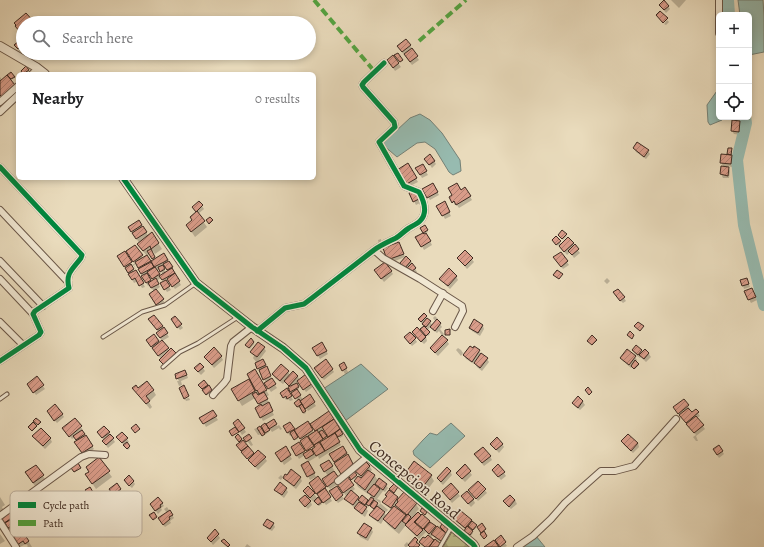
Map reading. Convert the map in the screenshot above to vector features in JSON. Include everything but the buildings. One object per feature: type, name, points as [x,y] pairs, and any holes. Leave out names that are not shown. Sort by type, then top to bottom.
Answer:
[{"type":"street","points":[[719,0],[719,12]]},
{"type":"street","points":[[0,46],[16,57]]},
{"type":"street","points":[[21,60],[39,72]]},
{"type":"street","points":[[213,395],[227,379],[231,346],[233,342],[285,308],[304,304],[374,250],[397,237],[420,221],[424,215],[424,202],[419,192],[404,186],[379,142],[395,127],[394,122],[362,85],[384,63]]},
{"type":"street","points":[[0,112],[5,101],[16,88]]},
{"type":"street","points":[[5,101],[16,96]]},
{"type":"street","points":[[0,167],[82,255],[82,258],[69,274],[69,288],[35,311],[33,314]]},
{"type":"street","name":"Concepcion Road","points":[[125,180],[196,283],[254,329],[283,348],[306,368],[360,450],[475,547]]},
{"type":"street","points":[[0,210],[68,282]]},
{"type":"street","points":[[374,250],[383,258],[420,279],[462,306],[463,311],[455,327]]},
{"type":"street","points":[[0,262],[43,306]]},
{"type":"street","points":[[0,279],[33,314],[41,332],[39,335],[0,360]]},
{"type":"street","points":[[433,311],[443,294]]},
{"type":"street","points":[[0,322],[23,345]]},
{"type":"street","points":[[517,547],[533,536],[601,471],[615,471],[634,466],[676,419]]},
{"type":"street","points":[[34,491],[81,457],[90,454],[105,455]]},
{"type":"street","points":[[338,481],[367,457]]},
{"type":"street","points":[[0,516],[10,509]]},
{"type":"street","points":[[0,522],[16,547]]},
{"type":"lane","points":[[103,337],[142,312],[165,306],[196,283]]},
{"type":"lane","points":[[163,367],[180,352],[198,343],[239,317]]},
{"type":"lane","points":[[0,399],[7,394]]},
{"type":"lane","points":[[440,547],[452,527]]},
{"type":"green space","points":[[452,532],[471,547],[443,547]]},
{"type":"water","points":[[738,0],[763,0],[764,52],[752,54],[752,12],[740,12]]},
{"type":"water","points":[[716,92],[716,120],[722,120],[710,125],[708,122],[707,105]]},
{"type":"water","points":[[420,114],[430,120],[442,133],[460,160],[461,171],[453,175],[449,172],[435,149],[425,142],[417,143],[397,157],[382,144],[410,118]]},
{"type":"water","points":[[361,364],[388,389],[345,421],[323,389]]},
{"type":"water","points":[[451,423],[465,436],[430,468],[414,455],[413,451],[430,433],[437,435]]},
{"type":"water","points":[[536,536],[545,547],[522,547]]},
{"type":"waterway","points":[[728,0],[729,12]]},
{"type":"waterway","points":[[746,120],[737,160],[744,225],[764,305]]},
{"type":"marked path","points":[[314,0],[375,72]]},
{"type":"marked path","points":[[419,41],[466,0]]},
{"type":"cycle path","points":[[257,331],[285,308],[304,304],[374,250],[398,237],[407,229],[419,222],[424,214],[425,211],[419,192],[404,186],[379,142],[395,127],[394,122],[362,85],[384,63]]},
{"type":"cycle path","points":[[0,167],[82,255],[69,275],[69,288],[35,311],[33,314],[41,332],[39,335],[0,361]]},
{"type":"cycle path","points":[[124,180],[196,283],[252,327],[283,348],[306,368],[360,450],[475,547]]}]
